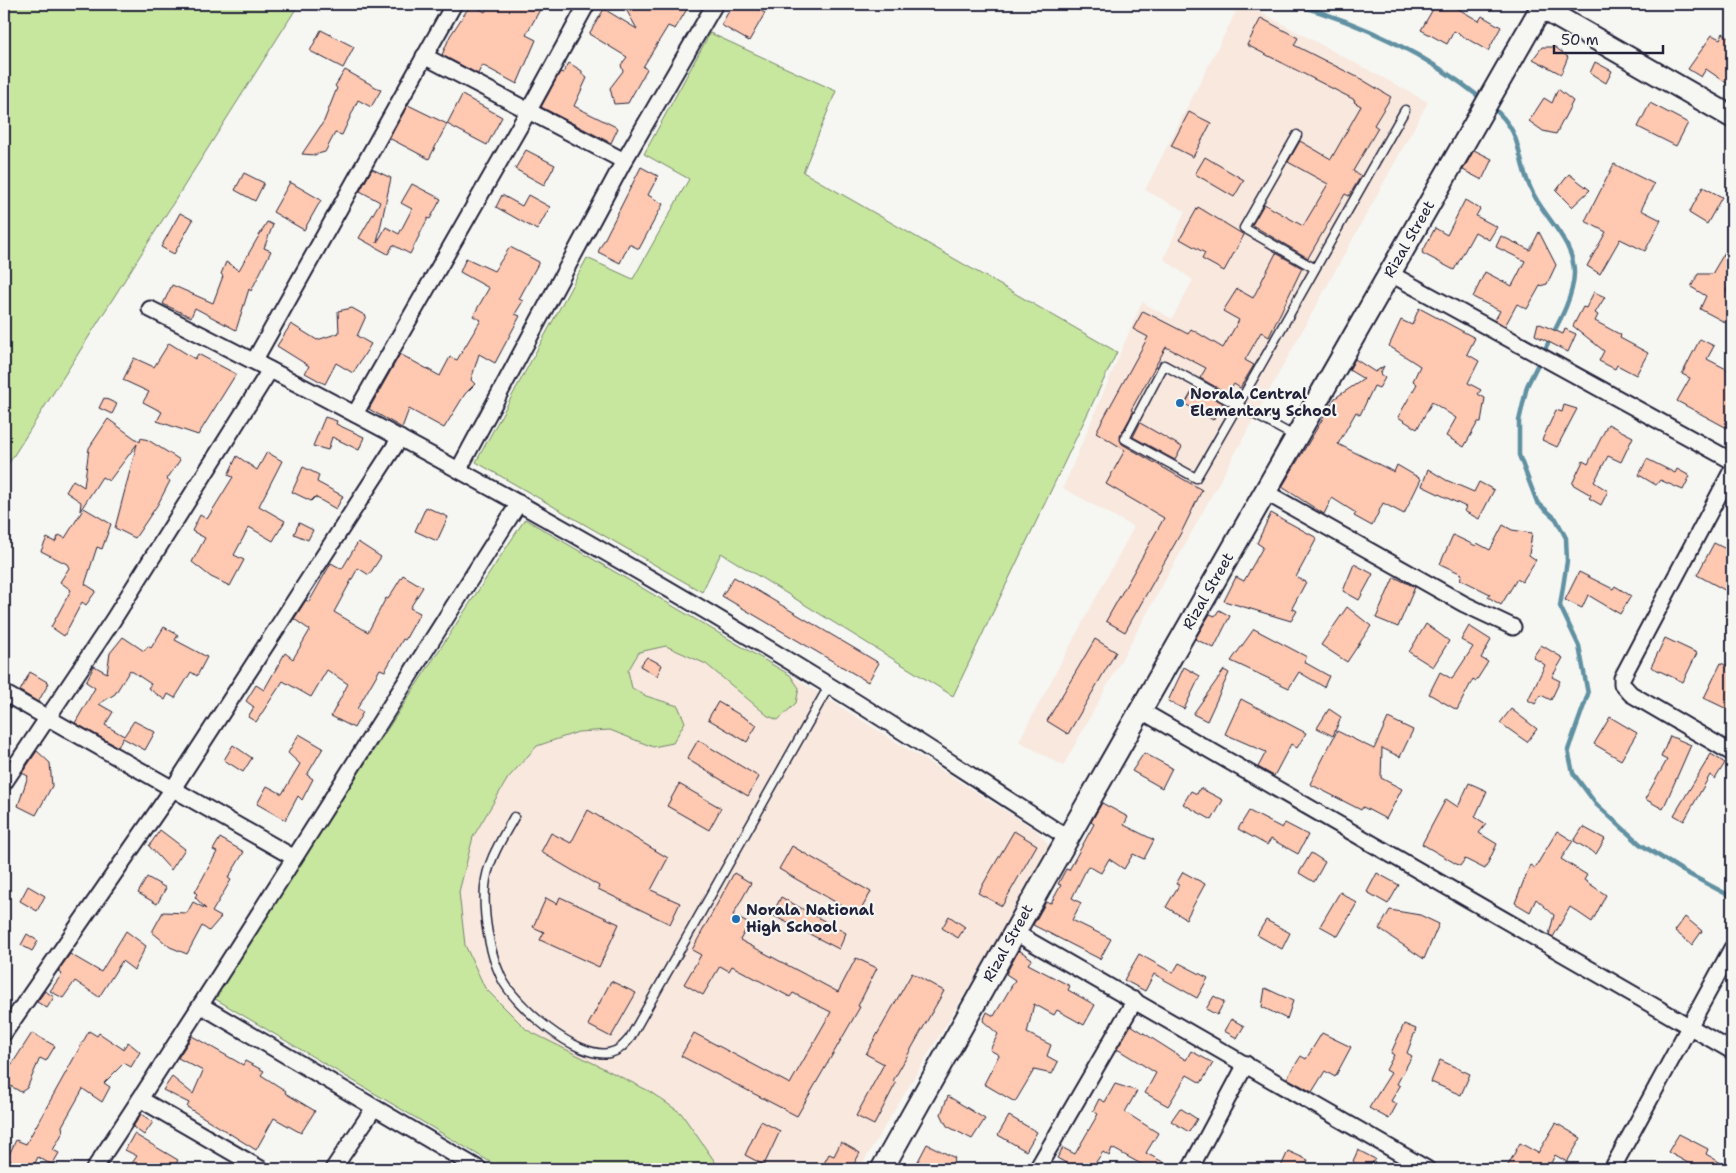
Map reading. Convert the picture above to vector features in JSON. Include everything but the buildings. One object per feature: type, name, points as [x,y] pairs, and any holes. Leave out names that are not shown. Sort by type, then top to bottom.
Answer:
[{"type":"main road","name":"Rizal Street","points":[[882,1169],[1140,710],[1542,8]]},
{"type":"main road","points":[[1542,8],[1732,117]]},
{"type":"street","points":[[254,361],[454,4]]},
{"type":"street","points":[[355,414],[529,110],[587,4]]},
{"type":"street","points":[[459,469],[624,161],[715,4]]},
{"type":"street","points":[[424,56],[624,161]]},
{"type":"street","points":[[1389,273],[1732,461]]},
{"type":"street","points":[[150,309],[254,361],[459,469],[662,585],[829,686],[1068,838]]},
{"type":"street","points":[[4,783],[114,620],[270,370]]},
{"type":"street","points":[[4,1033],[172,790],[400,438]]},
{"type":"street","points":[[1732,470],[1622,678],[1622,684],[1631,694],[1732,753]]},
{"type":"street","points":[[1265,492],[1464,604],[1513,627]]},
{"type":"street","points":[[94,1169],[202,1006],[293,857],[519,503]]},
{"type":"street","points":[[4,693],[293,857]]},
{"type":"street","points":[[1140,710],[1732,1051]]},
{"type":"street","points":[[1014,932],[1427,1169]]},
{"type":"street","points":[[1612,1169],[1688,1025],[1732,948]]},
{"type":"street","points":[[1037,1169],[1135,1000]]},
{"type":"street","points":[[202,1006],[479,1169]]},
{"type":"street","points":[[1190,1169],[1246,1064]]},
{"type":"street","points":[[140,1099],[261,1169]]},
{"type":"street","points":[[333,1169],[374,1108]]},
{"type":"lane","points":[[1296,437],[1238,406],[1164,365],[1125,439],[1196,478],[1238,406],[1314,268],[1405,110]]},
{"type":"lane","points":[[1298,135],[1244,228],[1314,268]]},
{"type":"lane","points":[[514,817],[492,858],[485,886],[486,914],[493,952],[501,978],[527,1011],[571,1043],[593,1052],[607,1054],[619,1050],[630,1038],[829,686]]},
{"type":"shaded area","name":"Norala Central Elementary School","points":[[1240,4],[1245,4],[1428,102],[1063,766],[1019,741],[1134,527],[1063,488],[1142,302],[1172,319],[1193,280],[1164,259],[1185,211],[1145,190]]},
{"type":"shaded area","name":"Norala National High School","points":[[666,646],[706,664],[778,720],[796,702],[799,688],[790,675],[1036,830],[1052,849],[859,1169],[601,1169],[527,1030],[485,988],[465,945],[459,892],[473,837],[508,778],[537,746],[579,732],[610,730],[653,747],[678,706],[646,696],[632,688],[628,671],[639,652]]},
{"type":"green space","points":[[4,4],[299,4],[4,471]]},
{"type":"green space","points":[[710,33],[836,91],[803,172],[1117,352],[953,696],[721,553],[702,592],[476,462],[587,258],[633,279],[689,179],[644,154]]},
{"type":"green space","points":[[525,519],[790,675],[799,688],[796,703],[778,720],[768,716],[706,664],[666,646],[639,652],[628,671],[632,688],[646,696],[678,706],[685,722],[673,743],[653,747],[610,730],[578,732],[537,746],[508,778],[473,837],[459,892],[465,945],[485,988],[527,1030],[649,1091],[681,1113],[720,1169],[502,1169],[212,997]]},
{"type":"waterway","points":[[1293,4],[1344,21],[1416,54],[1482,99]]},
{"type":"waterway","points":[[1492,107],[1502,117],[1514,135],[1525,175],[1535,198],[1564,239],[1573,262],[1574,274],[1571,294],[1545,349]]},
{"type":"waterway","points":[[1537,366],[1527,386],[1519,421],[1519,455],[1537,502],[1556,519],[1566,538],[1567,561],[1560,606],[1579,646],[1588,694],[1568,750],[1573,773],[1596,804],[1640,844],[1683,871],[1732,897]]},
{"type":"place","name":"Norala Central Elementary School","points":[[1180,403]]},
{"type":"place","name":"Norala National High School","points":[[736,919]]}]
